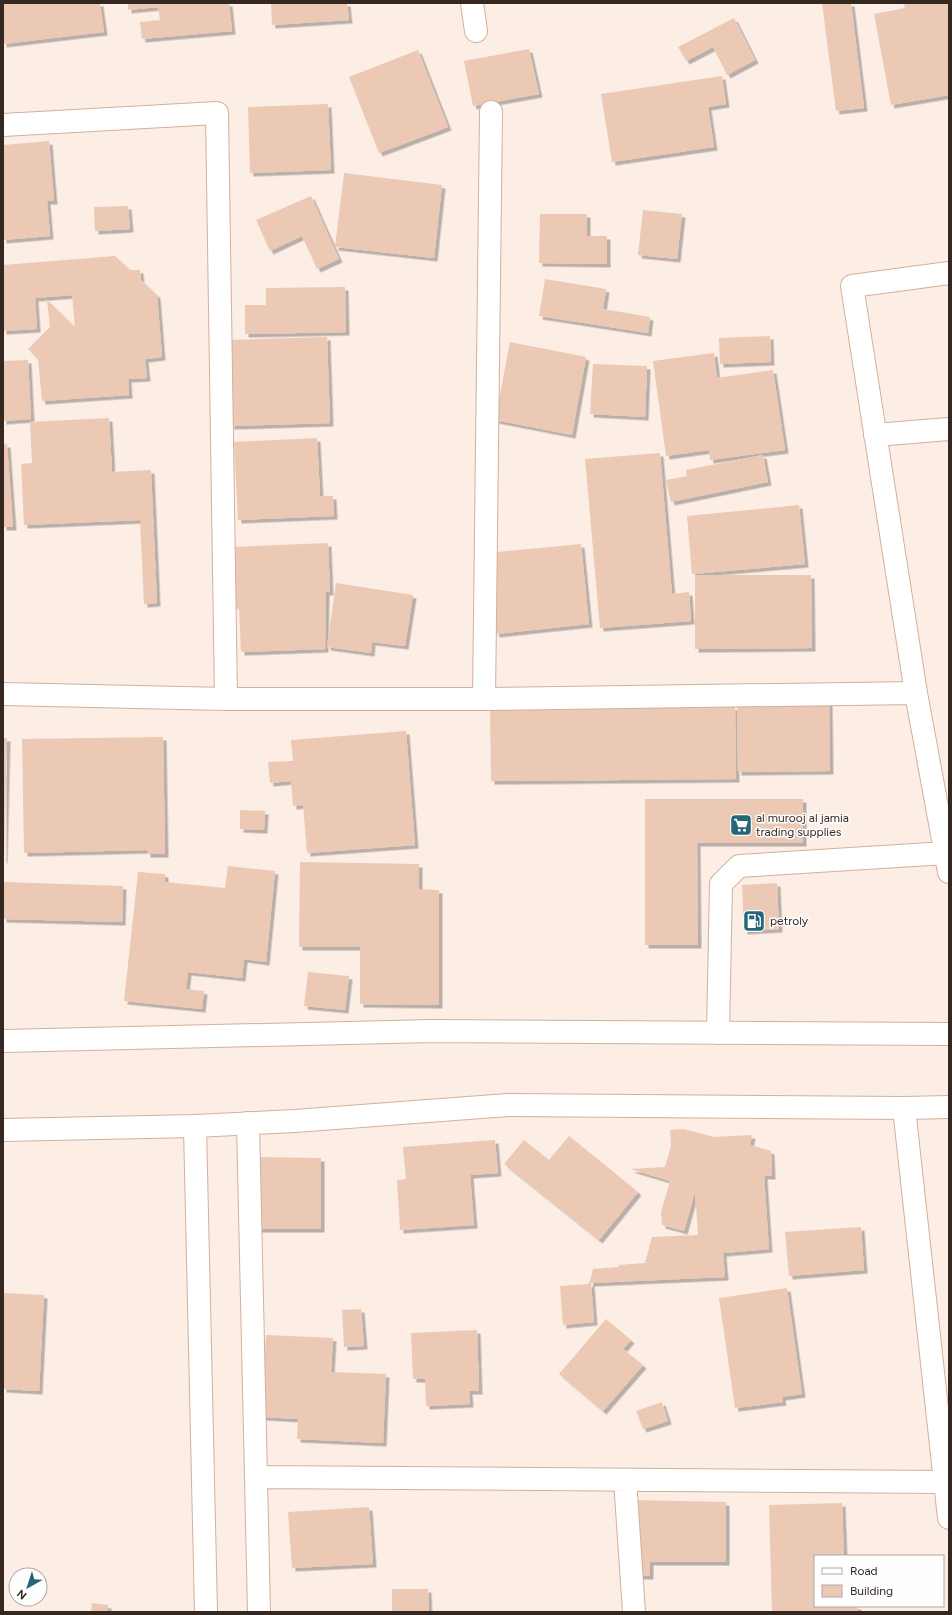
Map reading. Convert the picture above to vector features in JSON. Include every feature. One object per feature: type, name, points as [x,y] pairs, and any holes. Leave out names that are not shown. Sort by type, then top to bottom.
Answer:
[{"type":"street","points":[[472,3],[476,31]]},
{"type":"street","points":[[484,699],[491,112]]},
{"type":"street","points":[[3,125],[217,113],[226,699]]},
{"type":"street","points":[[718,1033],[721,884],[739,866],[947,863],[916,693],[852,286],[949,273]]},
{"type":"street","points":[[875,435],[949,429]]},
{"type":"street","points":[[3,694],[226,699],[484,699],[916,693]]},
{"type":"street","points":[[3,1041],[432,1031],[949,1034]]},
{"type":"street","points":[[3,1130],[248,1124],[508,1105],[904,1108],[949,1107]]},
{"type":"street","points":[[904,1108],[949,1518]]},
{"type":"street","points":[[248,1124],[259,1612]]},
{"type":"street","points":[[195,1126],[206,1612]]},
{"type":"street","points":[[256,1477],[945,1482]]},
{"type":"street","points":[[625,1480],[634,1612]]},
{"type":"building","points":[[3,3],[100,3],[104,32],[3,44]]},
{"type":"building","points":[[128,3],[229,3],[232,31],[142,39],[140,22],[160,20],[158,7],[128,10]]},
{"type":"building","points":[[271,3],[347,3],[349,20],[272,25]]},
{"type":"building","points":[[822,3],[851,3],[864,108],[836,111]]},
{"type":"building","points":[[903,3],[949,3],[949,95],[891,105],[874,14],[905,8]]},
{"type":"building","points":[[734,18],[755,60],[727,75],[713,47],[686,61],[678,47]]},
{"type":"building","points":[[529,49],[539,94],[473,106],[464,61]]},
{"type":"building","points":[[418,50],[448,127],[379,153],[349,77]]},
{"type":"building","points":[[722,76],[726,104],[708,107],[714,147],[612,162],[601,94]]},
{"type":"building","points":[[328,104],[331,170],[250,173],[248,107]]},
{"type":"building","points":[[49,141],[54,201],[47,201],[50,236],[3,240],[3,145]]},
{"type":"building","points":[[344,173],[442,185],[434,258],[335,247]]},
{"type":"building","points":[[311,196],[339,259],[317,269],[302,236],[270,251],[256,220]]},
{"type":"building","points":[[128,206],[130,229],[95,231],[94,207]]},
{"type":"building","points":[[643,210],[682,214],[677,259],[638,255]]},
{"type":"building","points":[[540,214],[587,214],[587,236],[607,236],[607,264],[539,263]]},
{"type":"building","points":[[115,256],[130,270],[140,270],[141,280],[157,295],[162,357],[145,359],[147,378],[128,379],[129,395],[42,401],[38,359],[28,349],[50,327],[47,300],[75,327],[72,295],[35,298],[37,329],[3,331],[3,265]]},
{"type":"building","points":[[545,279],[606,289],[603,309],[650,317],[648,333],[539,316]]},
{"type":"building","points":[[345,287],[346,332],[245,334],[245,305],[266,305],[266,288]]},
{"type":"building","points":[[770,336],[771,362],[720,364],[719,338]]},
{"type":"building","points":[[327,337],[330,423],[231,426],[228,340]]},
{"type":"building","points":[[510,342],[586,357],[572,435],[495,420]]},
{"type":"building","points":[[714,353],[717,378],[773,370],[785,450],[710,460],[709,450],[666,456],[653,361]]},
{"type":"building","points":[[28,360],[31,419],[3,421],[3,361]]},
{"type":"building","points":[[593,364],[647,366],[645,417],[590,414]]},
{"type":"building","points":[[109,418],[112,472],[151,470],[157,603],[144,604],[140,520],[24,525],[21,464],[32,463],[30,422]]},
{"type":"building","points":[[317,438],[320,496],[333,496],[334,516],[238,520],[234,442]]},
{"type":"building","points":[[3,444],[7,444],[13,527],[3,527]]},
{"type":"building","points":[[660,453],[672,594],[689,592],[691,621],[600,628],[585,459]]},
{"type":"building","points":[[763,455],[768,482],[671,502],[666,480],[687,476],[686,470]]},
{"type":"building","points":[[799,505],[805,564],[692,574],[687,516]]},
{"type":"building","points":[[328,543],[330,592],[326,592],[325,649],[241,652],[239,609],[236,609],[233,547]]},
{"type":"building","points":[[581,544],[589,624],[496,634],[487,553]]},
{"type":"building","points":[[695,575],[811,575],[812,648],[695,649]]},
{"type":"building","points":[[336,583],[413,595],[405,646],[372,642],[371,653],[327,647]]},
{"type":"building","points":[[737,701],[829,701],[830,771],[738,772]]},
{"type":"building","points":[[735,707],[736,779],[491,781],[490,708]]},
{"type":"building","points":[[406,731],[415,845],[307,853],[303,805],[293,806],[291,781],[270,783],[268,762],[293,761],[291,740]]},
{"type":"building","points":[[163,737],[165,854],[147,854],[147,850],[24,853],[22,739]]},
{"type":"building","points":[[3,738],[7,738],[4,860],[3,859]]},
{"type":"building","points":[[645,799],[803,799],[803,843],[697,843],[698,945],[645,945]]},
{"type":"building","points":[[240,810],[265,811],[264,830],[240,829]]},
{"type":"building","points":[[300,862],[419,864],[419,889],[439,890],[439,1005],[360,1004],[360,947],[299,947]]},
{"type":"building","points":[[228,866],[275,871],[266,962],[244,959],[242,978],[188,972],[186,989],[204,991],[202,1009],[124,1001],[138,872],[165,874],[165,882],[225,888]]},
{"type":"building","points":[[3,882],[123,886],[122,922],[3,919]]},
{"type":"building","points":[[777,883],[779,929],[744,931],[742,885]]},
{"type":"building","points":[[308,972],[349,976],[345,1010],[304,1006]]},
{"type":"building","points":[[684,1129],[714,1137],[752,1135],[750,1145],[771,1151],[772,1176],[764,1176],[769,1249],[723,1253],[725,1277],[591,1283],[594,1322],[563,1325],[560,1286],[589,1284],[593,1269],[645,1263],[652,1237],[698,1235],[695,1192],[684,1231],[662,1225],[661,1212],[670,1181],[630,1169],[665,1167],[671,1146],[670,1130]]},
{"type":"building","points":[[569,1136],[638,1192],[599,1240],[504,1164],[524,1140],[549,1160]]},
{"type":"building","points":[[495,1140],[498,1173],[470,1175],[474,1225],[400,1230],[397,1180],[406,1179],[403,1147]]},
{"type":"building","points":[[256,1157],[321,1158],[321,1229],[256,1229]]},
{"type":"building","points":[[861,1227],[864,1270],[789,1276],[785,1232]]},
{"type":"building","points":[[787,1288],[802,1394],[782,1397],[783,1402],[735,1408],[719,1298]]},
{"type":"building","points":[[3,1293],[44,1295],[39,1391],[3,1389]]},
{"type":"building","points":[[361,1309],[364,1346],[344,1347],[342,1310]]},
{"type":"building","points":[[606,1319],[631,1340],[623,1349],[643,1365],[603,1411],[559,1374]]},
{"type":"building","points":[[477,1330],[479,1391],[469,1391],[470,1404],[426,1406],[425,1379],[413,1379],[411,1333]]},
{"type":"building","points":[[266,1335],[333,1338],[331,1372],[386,1374],[383,1443],[297,1439],[298,1419],[262,1417]]},
{"type":"building","points":[[662,1402],[668,1421],[643,1429],[636,1411]]},
{"type":"building","points":[[631,1500],[726,1502],[726,1562],[650,1562],[650,1576],[630,1576]]},
{"type":"building","points":[[842,1503],[844,1555],[814,1555],[814,1607],[858,1607],[858,1612],[772,1612],[769,1505]]},
{"type":"building","points":[[369,1507],[373,1564],[292,1568],[288,1512]]},
{"type":"building","points":[[392,1589],[428,1589],[429,1612],[392,1612]]},
{"type":"building","points":[[92,1603],[108,1605],[107,1612],[91,1612]]},
{"type":"place","name":"al murooj al jamia trading supplies","points":[[741,825]]},
{"type":"place","name":"petroly","points":[[754,921]]}]
